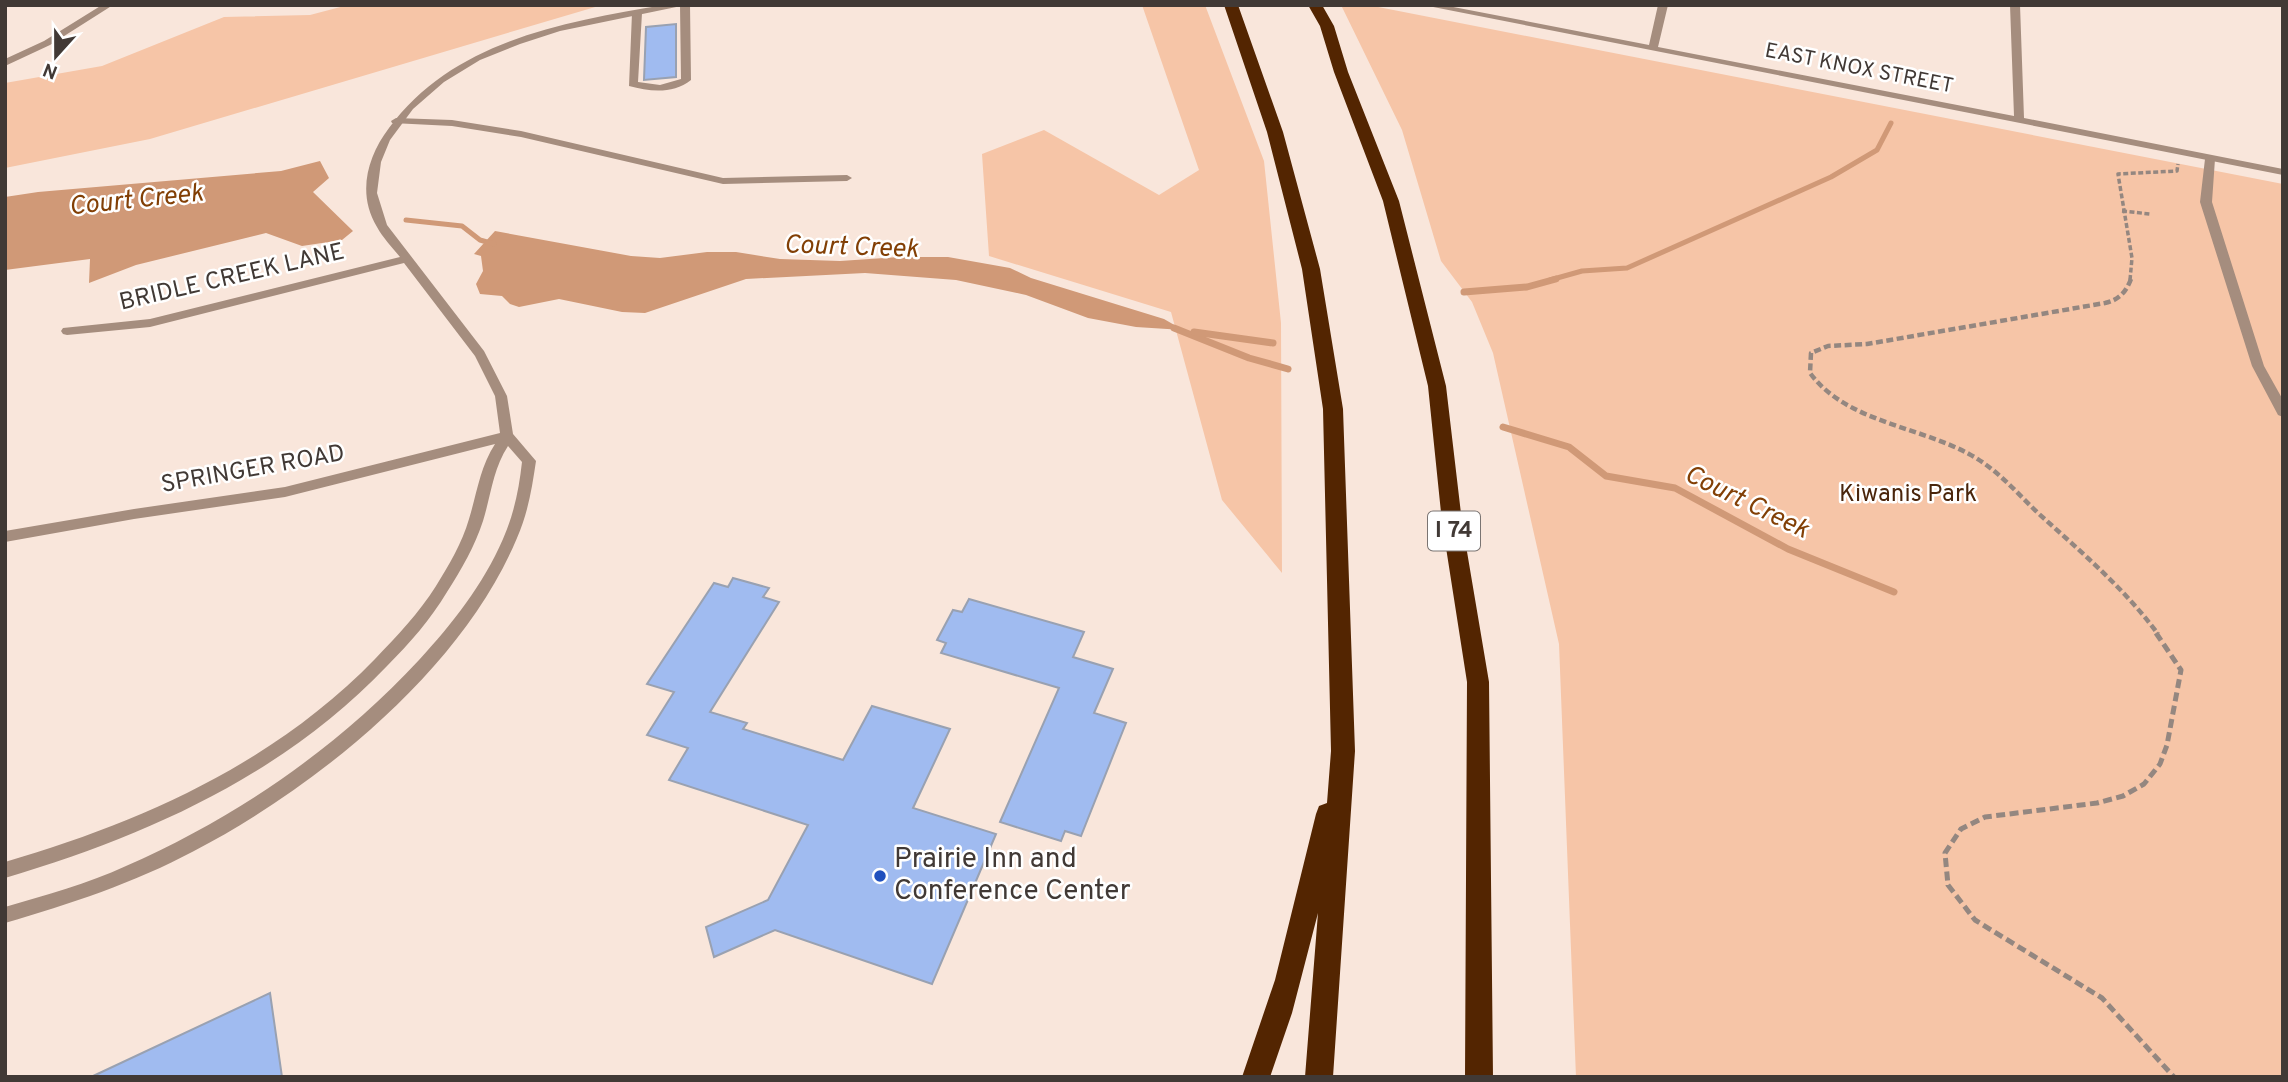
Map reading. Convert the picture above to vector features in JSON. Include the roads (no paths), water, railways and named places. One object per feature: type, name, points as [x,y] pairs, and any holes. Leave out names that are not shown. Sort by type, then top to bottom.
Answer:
[{"type":"highway","points":[[1231,5],[1275,132],[1311,269],[1333,409],[1343,751],[1319,1077]]},
{"type":"highway","name":"I 74","points":[[1315,5],[1327,26],[1341,72],[1391,201],[1437,386],[1452,522],[1478,682],[1479,1077]]},
{"type":"highway","points":[[1256,1077],[1270,1043],[1296,950],[1343,751]]},
{"type":"street","points":[[5,63],[47,43],[109,5]]},
{"type":"street","points":[[5,915],[83,890],[152,862],[242,814],[299,779],[393,700],[480,597],[518,523],[527,489],[529,461],[507,436],[501,396],[480,354],[406,259],[377,216],[372,206],[370,188],[373,167],[396,121],[422,95],[506,45],[565,27],[637,13],[683,5],[688,71],[686,80],[667,89],[653,90],[633,84],[637,13]]},
{"type":"street","name":"EAST KNOX STREET","points":[[1427,5],[2283,172]]},
{"type":"street","points":[[1653,48],[1663,5]]},
{"type":"street","points":[[2015,5],[2019,120]]},
{"type":"street","points":[[396,121],[452,122],[521,134],[723,181],[847,178]]},
{"type":"street","points":[[2210,159],[2206,202],[2258,366],[2283,412]]},
{"type":"street","name":"BRIDLE CREEK LANE","points":[[67,331],[150,323],[406,259]]},
{"type":"street","points":[[5,870],[75,850],[150,821],[221,783],[285,744],[344,698],[382,663],[441,590],[475,523],[489,466],[507,436]]},
{"type":"street","name":"SPRINGER ROAD","points":[[5,537],[134,514],[285,492],[507,436]]},
{"type":"water","points":[[320,161],[329,178],[313,192],[353,231],[342,240],[302,246],[266,233],[136,265],[89,283],[90,259],[5,270],[5,197],[281,171]]},
{"type":"water","points":[[495,231],[631,256],[660,258],[707,252],[840,261],[948,257],[1010,268],[1031,278],[1164,319],[1183,330],[1136,327],[1088,318],[1026,295],[956,280],[865,273],[746,279],[645,313],[622,312],[559,299],[519,307],[510,304],[502,296],[480,294],[476,284],[483,271],[481,256],[474,254]]},
{"type":"waterway","points":[[1550,280],[1582,271],[1627,268],[1831,177],[1877,150],[1891,123]]},
{"type":"waterway","name":"Court Creek","points":[[406,220],[462,226],[480,240],[494,244]]},
{"type":"waterway","points":[[1464,292],[1527,287],[1556,279]]},
{"type":"waterway","name":"Court Creek","points":[[1174,328],[1249,358],[1288,369]]},
{"type":"waterway","points":[[1194,332],[1273,343]]},
{"type":"waterway","name":"Court Creek","points":[[1503,427],[1569,447],[1606,476],[1675,488],[1788,549],[1894,592]]},
{"type":"place","name":"Prairie Inn and Conference Center","points":[[880,876]]},
{"type":"park label","name":"Kiwanis Park","points":[[1908,495]]}]
